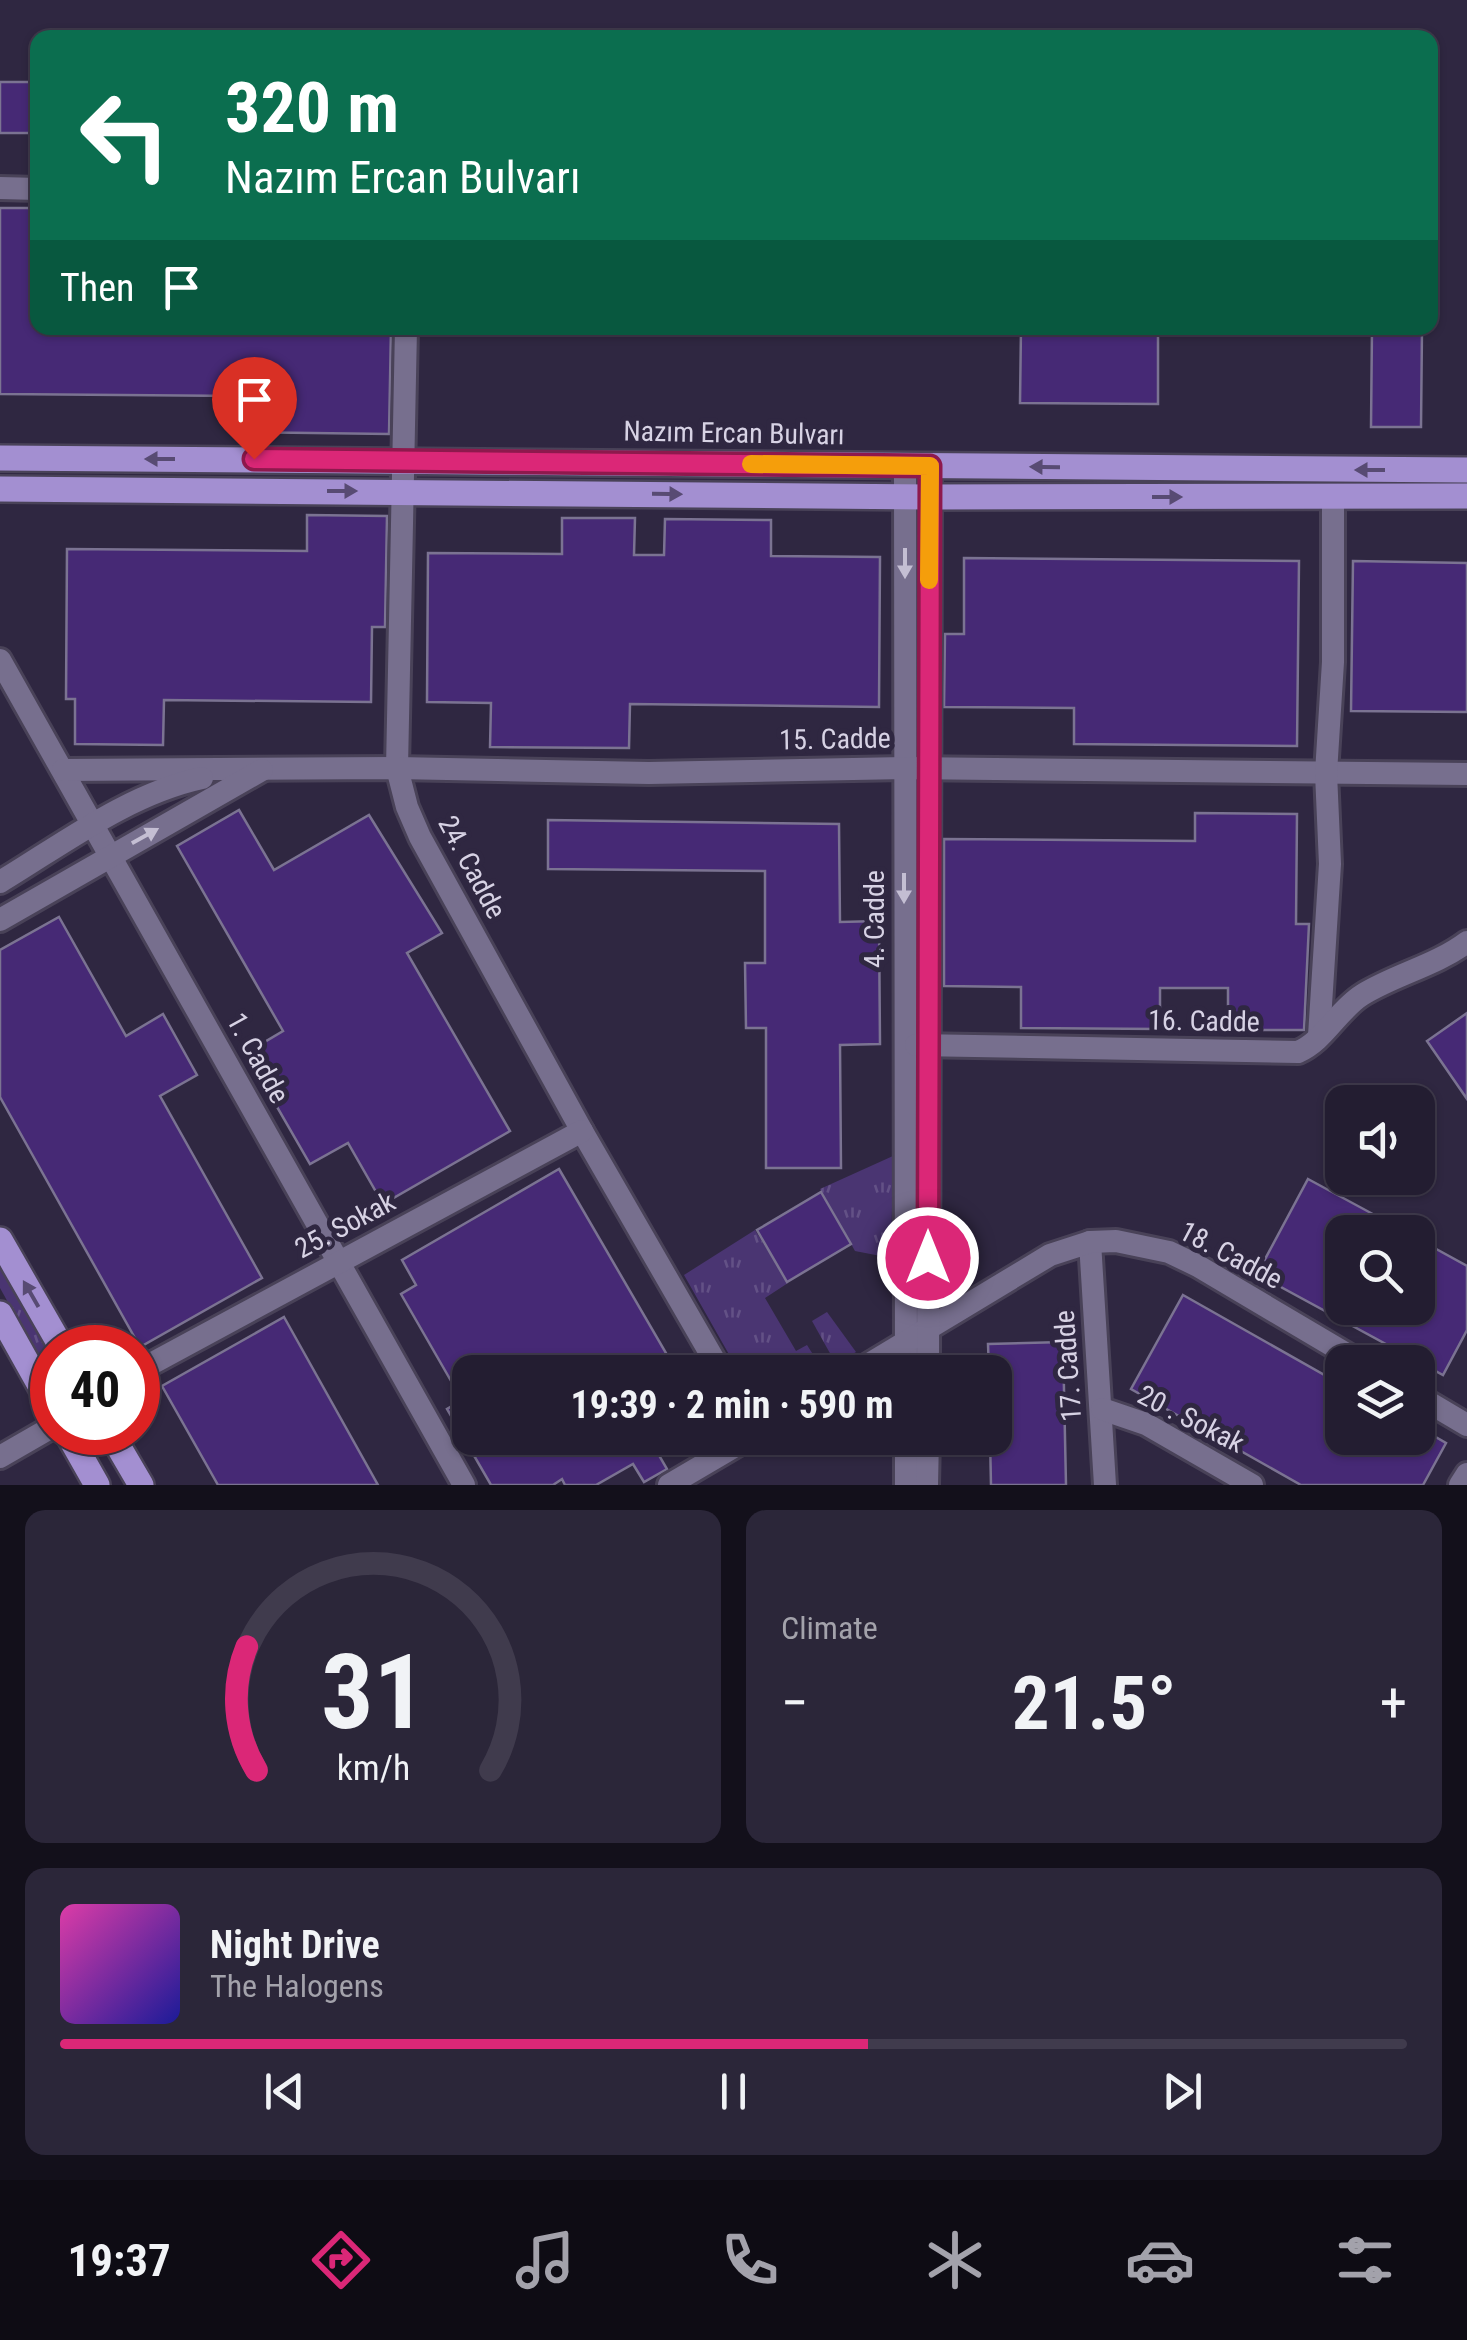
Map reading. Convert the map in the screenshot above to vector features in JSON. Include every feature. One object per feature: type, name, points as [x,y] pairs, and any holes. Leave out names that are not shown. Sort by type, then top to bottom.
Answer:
[{"type":"main road","name":"Nazım Ercan Bulvarı","points":[[0,458],[1467,470]]},
{"type":"main road","points":[[0,489],[1467,496]]},
{"type":"main road","points":[[0,1240],[49,1325]]},
{"type":"main road","points":[[0,1314],[30,1368]]},
{"type":"main road","points":[[80,1455],[97,1485]]},
{"type":"main road","points":[[123,1455],[141,1485]]},
{"type":"street","points":[[0,188],[30,189]]},
{"type":"street","name":"24. Cadde","points":[[406,335],[397,768],[407,808],[582,1132],[711,1355]]},
{"type":"street","name":"4. Cadde","points":[[917,466],[917,768],[928,1045],[928,1355]]},
{"type":"street","points":[[1319,1036],[1330,864],[1326,773],[1334,662],[1332,496]]},
{"type":"street","name":"1. Cadde","points":[[0,660],[464,1485]]},
{"type":"street","name":"15. Cadde","points":[[0,882],[94,825],[180,783],[265,768]]},
{"type":"street","name":"15. Cadde","points":[[0,920],[265,768]]},
{"type":"street","name":"15. Cadde","points":[[63,770],[397,768],[650,772],[917,768],[1467,774]]},
{"type":"street","name":"4. Cadde","points":[[906,1355],[904,1044],[917,768]]},
{"type":"street","name":"16. Cadde","points":[[904,1044],[1291,1053],[1304,1050],[1344,1008],[1364,994],[1443,958],[1467,942]]},
{"type":"street","name":"25. Sokak","points":[[160,1359],[582,1132]]},
{"type":"street","name":"18. Cadde","points":[[884,1355],[1050,1255],[1090,1242],[1116,1241],[1168,1252],[1330,1345]]},
{"type":"street","name":"17. Cadde","points":[[1090,1242],[1106,1485]]},
{"type":"street","points":[[1435,1406],[1467,1425]]},
{"type":"street","name":"20 . Sokak","points":[[1102,1408],[1157,1430],[1252,1485]]},
{"type":"street","points":[[0,1456],[30,1439]]},
{"type":"street","points":[[669,1485],[720,1455]]},
{"type":"street","points":[[906,1455],[906,1485]]},
{"type":"street","points":[[927,1485],[928,1455]]},
{"type":"street","points":[[1460,1485],[1467,1474]]},
{"type":"green space","points":[[893,1156],[891,1258],[855,1251],[820,1189]]},
{"type":"green space","points":[[755,1230],[788,1283],[765,1298],[796,1351],[807,1345],[813,1355],[729,1355],[684,1275]]},
{"type":"green space","points":[[0,1262],[35,1325],[30,1325],[30,1342],[0,1288]]},
{"type":"green space","points":[[827,1312],[856,1352],[831,1355],[812,1321]]},
{"type":"building","points":[[0,82],[30,82],[30,133],[0,133]]},
{"type":"building","points":[[0,208],[30,208],[30,335],[391,335],[389,434],[240,432],[240,396],[0,394]]},
{"type":"building","points":[[1021,335],[1158,335],[1158,404],[1020,403]]},
{"type":"building","points":[[1372,335],[1422,335],[1421,427],[1371,427]]},
{"type":"building","points":[[307,515],[387,516],[385,627],[372,627],[371,702],[164,700],[163,745],[75,744],[75,699],[66,699],[67,549],[307,551]]},
{"type":"building","points":[[562,518],[635,518],[634,555],[664,555],[665,519],[771,520],[771,556],[880,557],[879,707],[630,704],[629,748],[490,747],[491,703],[427,702],[428,553],[562,554]]},
{"type":"building","points":[[964,558],[1299,561],[1297,746],[1074,744],[1074,708],[944,707],[945,634],[964,634]]},
{"type":"building","points":[[1353,561],[1467,563],[1467,712],[1351,711]]},
{"type":"building","points":[[239,810],[274,870],[369,815],[442,933],[407,953],[510,1131],[383,1204],[348,1143],[310,1164],[246,1053],[283,1031],[177,846]]},
{"type":"building","points":[[1195,813],[1297,814],[1296,924],[1309,924],[1304,1030],[1228,1030],[1228,988],[1160,988],[1160,1029],[1021,1028],[1021,987],[944,986],[944,839],[1195,841]]},
{"type":"building","points":[[548,820],[839,824],[840,922],[879,921],[880,1044],[840,1045],[841,1168],[766,1168],[766,1028],[746,1028],[745,963],[765,963],[765,871],[548,869]]},
{"type":"building","points":[[59,917],[126,1036],[163,1014],[197,1075],[160,1096],[262,1278],[160,1336],[160,1325],[128,1325],[0,1097],[0,950]]},
{"type":"building","points":[[1467,1013],[1467,1099],[1427,1041]]},
{"type":"building","points":[[559,1169],[667,1355],[452,1355],[452,1383],[401,1294],[416,1285],[402,1260]]},
{"type":"building","points":[[1308,1179],[1325,1188],[1325,1195],[1338,1195],[1375,1215],[1325,1215],[1325,1311],[1257,1274]]},
{"type":"building","points":[[821,1192],[851,1244],[787,1282],[757,1230]]},
{"type":"building","points":[[1435,1248],[1467,1266],[1467,1330],[1443,1375],[1435,1371],[1435,1345],[1388,1345],[1351,1325],[1435,1325]]},
{"type":"building","points":[[1183,1295],[1325,1375],[1325,1455],[1435,1455],[1435,1437],[1446,1443],[1423,1485],[1301,1485],[1131,1389]]},
{"type":"building","points":[[284,1317],[378,1485],[218,1485],[162,1386]]},
{"type":"building","points":[[1063,1342],[1066,1485],[991,1485],[990,1455],[1012,1455],[1012,1355],[988,1355],[988,1344]]},
{"type":"building","points":[[474,1455],[659,1455],[667,1469],[644,1482],[633,1464],[596,1485],[565,1485],[562,1479],[553,1485],[491,1485]]},
{"type":"slow traffic","points":[[751,464],[930,466],[929,580]]},
{"type":"route","points":[[254,459],[930,466],[928,1258]]}]
